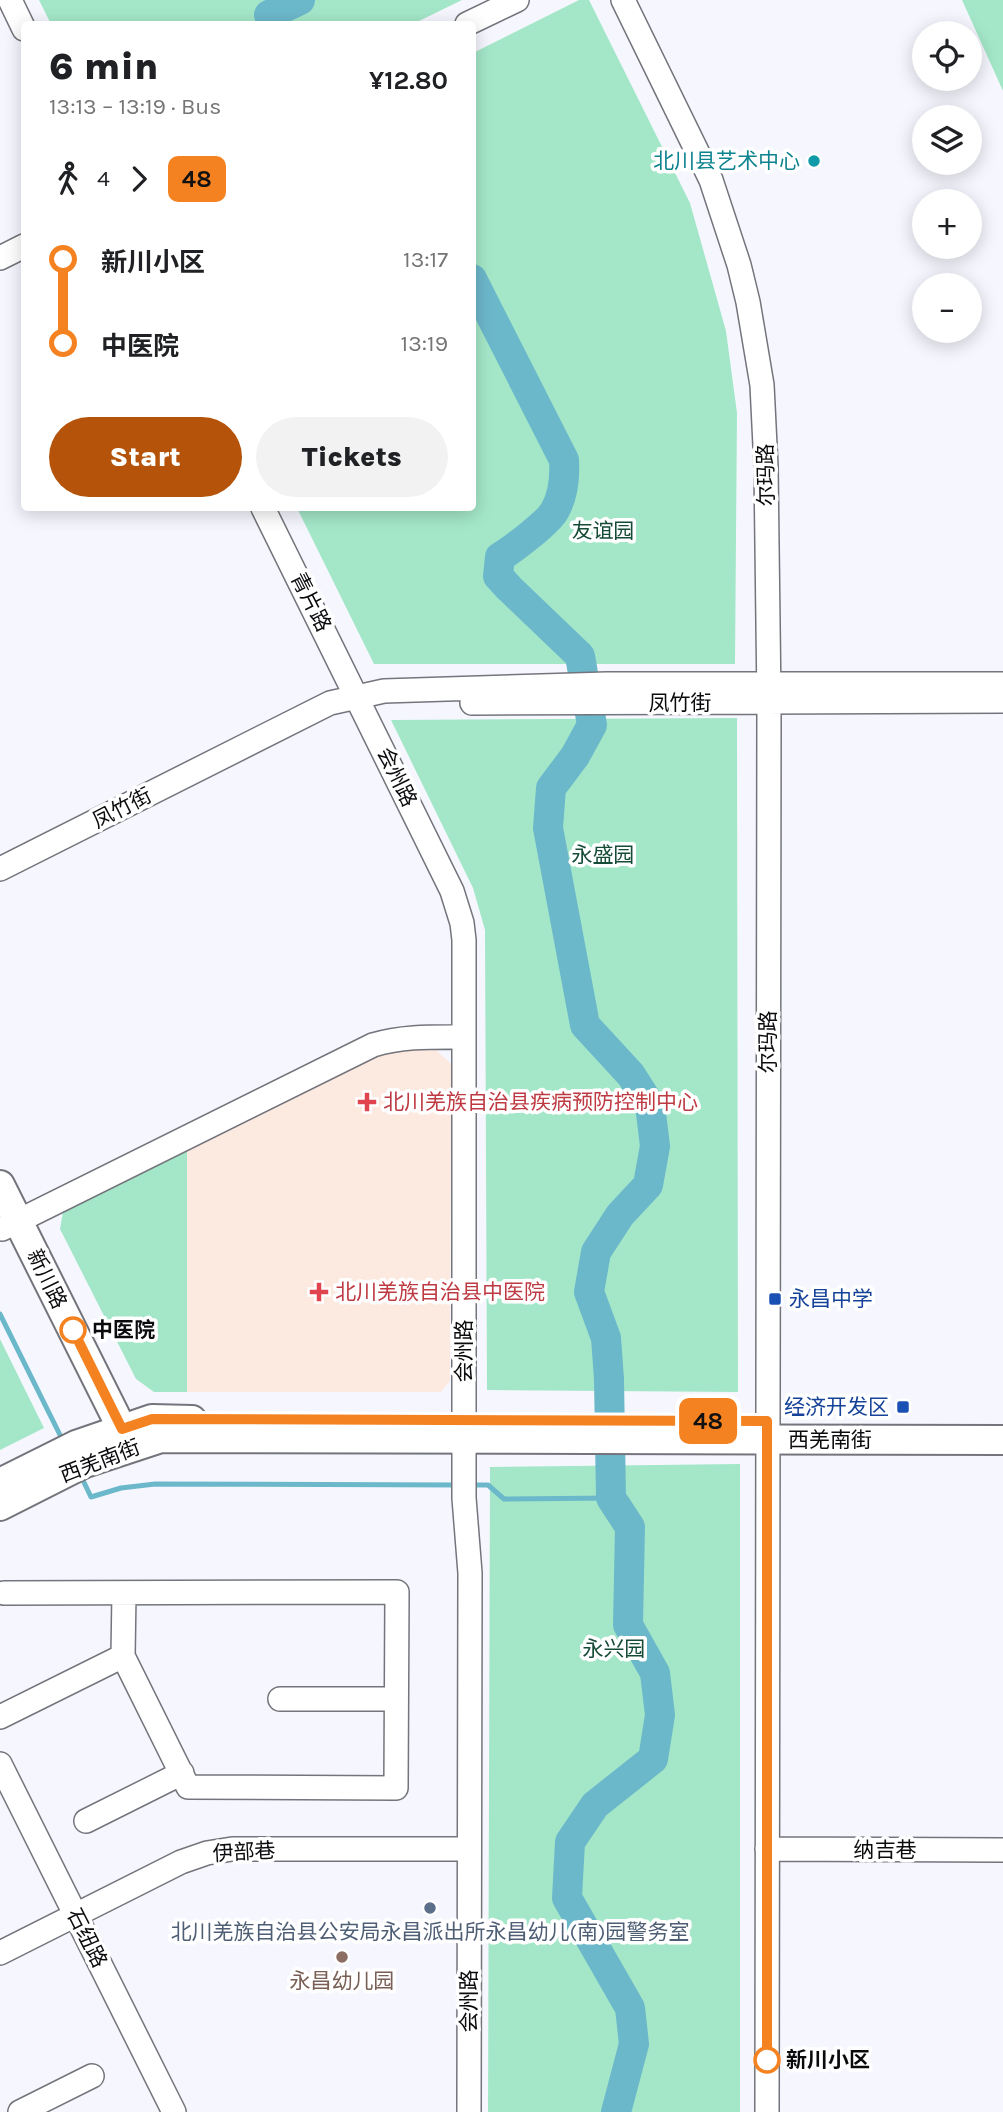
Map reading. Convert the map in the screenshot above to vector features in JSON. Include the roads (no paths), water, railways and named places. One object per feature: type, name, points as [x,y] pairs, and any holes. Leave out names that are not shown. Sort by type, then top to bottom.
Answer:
[{"type":"main road","name":"新川路","points":[[0,1185],[7,1225],[118,1441]]},
{"type":"main road","name":"西羌南街","points":[[0,1483],[118,1441],[161,1438],[464,1429],[767,1430],[1003,1422]]},
{"type":"main road","name":"西羌南街","points":[[767,1430],[1003,1440]]},
{"type":"main road","name":"西羌南街","points":[[0,1506],[70,1459]]},
{"type":"street","points":[[10,0],[21,23]]},
{"type":"street","points":[[473,21],[517,0]]},
{"type":"street","name":"尔玛路","points":[[623,0],[711,180],[739,265],[748,302],[762,384],[765,424],[768,693],[767,2112]]},
{"type":"street","points":[[0,258],[21,248]]},
{"type":"street","name":"青片路","points":[[265,511],[358,696]]},
{"type":"street","name":"凤竹街","points":[[0,869],[330,703],[358,696],[392,704],[524,695],[768,693],[1003,684]]},
{"type":"street","name":"凤竹街","points":[[768,693],[1003,701]]},
{"type":"street","name":"会州路","points":[[358,696],[458,907],[464,940],[464,1498],[470,1573],[468,2112]]},
{"type":"street","points":[[7,1225],[373,1045],[411,1037],[464,1037]]},
{"type":"street","points":[[4,1593],[124,1592],[397,1592],[396,1788],[188,1787],[123,1656],[124,1592]]},
{"type":"street","points":[[0,1717],[123,1656]]},
{"type":"street","points":[[280,1699],[396,1699]]},
{"type":"street","name":"石纽路","points":[[0,1764],[174,2112]]},
{"type":"street","points":[[86,1821],[182,1773]]},
{"type":"street","name":"伊部巷","points":[[0,1952],[181,1862],[207,1853],[232,1849],[469,1849]]},
{"type":"street","name":"纳吉巷","points":[[767,1849],[1003,1850]]},
{"type":"street","points":[[20,2112],[92,2076]]},
{"type":"waterway","points":[[269,15],[300,0]]},
{"type":"waterway","points":[[476,287],[564,460],[563,485],[555,510],[539,528],[500,557],[498,576],[580,656],[592,725],[575,756],[551,788],[548,828],[585,1025],[631,1075],[650,1105],[655,1146],[648,1185],[620,1215],[596,1252],[589,1292],[606,1338],[611,1498],[630,1527],[628,1625],[655,1673],[660,1715],[653,1759],[595,1805],[570,1842],[567,1898],[630,2008],[634,2044],[616,2112]]},
{"type":"waterway","points":[[0,1314],[64,1443]]},
{"type":"waterway","points":[[80,1474],[91,1497],[121,1488],[155,1484],[459,1485]]},
{"type":"waterway","points":[[469,1485],[488,1485],[504,1499],[611,1498]]},
{"type":"place","name":"北川县艺术中心","points":[[814,161]]},
{"type":"place","name":"北川羌族自治县疾病预防控制中心","points":[[367,1102]]},
{"type":"place","name":"北川羌族自治县中医院","points":[[319,1292]]},
{"type":"place","name":"永昌中学","points":[[775,1299]]},
{"type":"place","name":"中医院","points":[[73,1330]]},
{"type":"place","name":"经济开发区","points":[[903,1407]]},
{"type":"place","name":"北川羌族自治县公安局永昌派出所永昌幼儿(南)园警务室","points":[[430,1908]]},
{"type":"place","name":"永昌幼儿园","points":[[342,1957]]},
{"type":"place","name":"新川小区","points":[[767,2060]]},
{"type":"park label","name":"友谊园","points":[[603,531]]},
{"type":"park label","name":"永盛园","points":[[603,855]]},
{"type":"park label","name":"永兴园","points":[[614,1649]]}]
